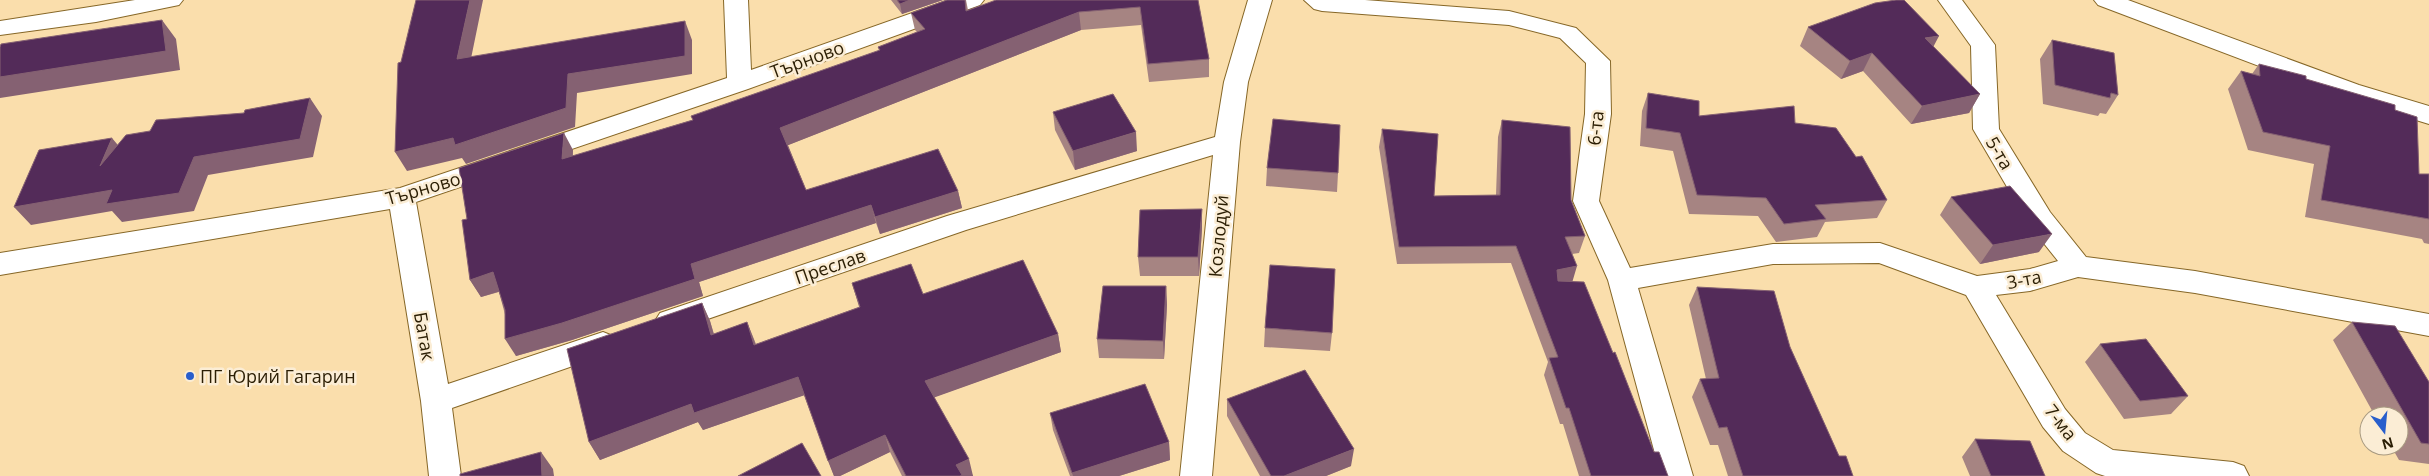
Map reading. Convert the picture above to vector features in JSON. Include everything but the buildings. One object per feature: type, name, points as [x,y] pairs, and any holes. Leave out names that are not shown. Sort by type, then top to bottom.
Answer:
[{"type":"street","points":[[0,28],[96,15],[171,0]]},
{"type":"street","points":[[736,0],[739,83]]},
{"type":"street","name":"Търново","points":[[0,264],[402,198],[739,83],[972,0]]},
{"type":"street","name":"Козлодуй","points":[[1196,476],[1227,142],[1236,82],[1260,0]]},
{"type":"street","name":"6-та","points":[[1316,0],[1322,4],[1509,18],[1568,33],[1598,61],[1598,114],[1586,200],[1622,280],[1677,476]]},
{"type":"street","name":"5-та","points":[[1950,0],[1983,45],[1986,129],[2040,219],[2078,266]]},
{"type":"street","points":[[2106,0],[2350,91],[2429,115]]},
{"type":"street","name":"Преслав","points":[[436,401],[957,223],[1227,142]]},
{"type":"street","name":"Батак","points":[[402,198],[436,401],[445,476]]},
{"type":"street","name":"3-та","points":[[1622,280],[1773,254],[1880,253],[1976,287],[2030,280],[2078,266],[2195,282],[2429,325]]},
{"type":"street","name":"7-ма","points":[[1976,287],[2054,418],[2074,442],[2107,463],[2233,476]]},
{"type":"place","name":"ПГ Юрий Гагарин","points":[[190,376]]}]
